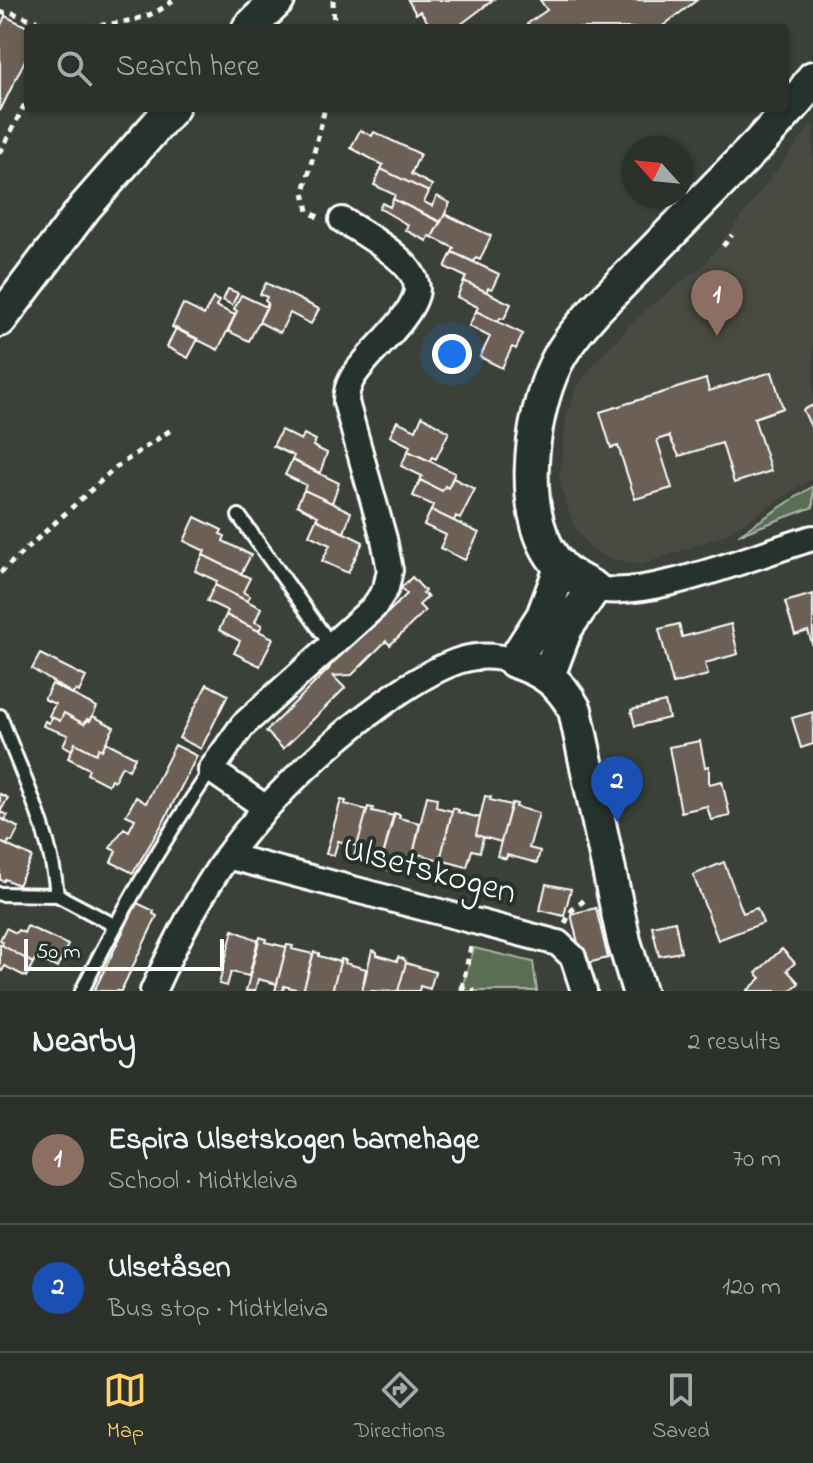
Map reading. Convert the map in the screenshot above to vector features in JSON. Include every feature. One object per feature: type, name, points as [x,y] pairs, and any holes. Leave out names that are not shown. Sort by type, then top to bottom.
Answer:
[{"type":"street","points":[[253,24],[278,0]]},
{"type":"street","points":[[789,110],[813,78]]},
{"type":"street","points":[[0,320],[85,207],[168,112]]},
{"type":"street","points":[[787,112],[573,335],[544,391],[535,422],[531,459],[538,520],[550,552],[561,568],[594,588],[623,591],[651,588],[813,538]]},
{"type":"street","points":[[266,808],[211,770],[243,725],[382,598],[390,570],[346,402],[348,385],[412,304],[418,286],[412,271],[402,262],[334,219]]},
{"type":"street","points":[[514,661],[543,616],[561,568]]},
{"type":"street","points":[[548,676],[566,628],[594,588]]},
{"type":"street","points":[[153,991],[193,911],[227,856],[266,808],[340,739],[429,673],[475,657],[492,657],[514,661],[548,676],[568,696],[575,710],[624,941],[639,991]]},
{"type":"street","name":"Ulsetskogen","points":[[227,856],[558,943]]},
{"type":"street","points":[[558,943],[573,957],[584,991]]},
{"type":"lane","points":[[239,516],[331,645]]},
{"type":"lane","points":[[0,716],[44,827],[57,895]]},
{"type":"lane","points":[[82,991],[114,925],[181,813],[211,770]]},
{"type":"lane","points":[[0,894],[57,895],[114,925]]},
{"type":"path","points":[[103,24],[162,11],[173,0]]},
{"type":"path","points":[[333,0],[334,24]]},
{"type":"path","points":[[0,13],[10,12],[45,24]]},
{"type":"path","points":[[0,153],[24,106]]},
{"type":"path","points":[[324,112],[304,192],[308,211],[315,217],[334,219]]},
{"type":"path","points":[[723,246],[732,235]]},
{"type":"path","points":[[0,573],[115,468],[172,429]]},
{"type":"path","points":[[558,943],[572,910],[596,891]]},
{"type":"path","points":[[475,923],[462,990],[475,991]]},
{"type":"shaded area","points":[[813,123],[813,478],[725,535],[641,565],[609,558],[589,547],[573,524],[559,481],[567,414],[578,385],[643,312],[705,264]]},
{"type":"green space","points":[[813,486],[813,507],[738,535]]},
{"type":"green space","points":[[474,948],[533,962],[537,991],[461,991]]},
{"type":"building","points":[[408,0],[493,0],[461,24],[429,24],[420,11],[416,14]]},
{"type":"building","points":[[540,0],[697,0],[665,24],[527,24],[547,10]]},
{"type":"building","points":[[5,16],[24,25],[24,62],[0,111],[0,27]]},
{"type":"building","points":[[360,130],[372,136],[374,132],[420,154],[411,174],[432,185],[429,192],[381,169],[383,165],[351,148]]},
{"type":"building","points":[[381,169],[429,192],[424,202],[432,206],[437,196],[450,203],[441,222],[393,199],[395,195],[374,185]]},
{"type":"building","points":[[393,199],[440,222],[432,237],[429,236],[427,241],[405,230],[408,225],[379,208],[382,203],[390,207]]},
{"type":"building","points":[[445,214],[491,236],[480,260],[476,258],[474,262],[452,252],[454,248],[432,237]]},
{"type":"building","points":[[452,252],[499,274],[492,289],[488,288],[486,292],[445,267]]},
{"type":"building","points":[[464,281],[511,304],[504,319],[500,318],[498,322],[457,297]]},
{"type":"building","points":[[266,283],[319,309],[311,324],[290,313],[280,333],[259,322],[268,303],[265,301],[267,297],[260,294]]},
{"type":"building","points":[[228,289],[238,293],[232,305],[223,300]]},
{"type":"building","points":[[241,295],[267,307],[249,341],[228,331]]},
{"type":"building","points":[[213,298],[219,301],[216,306],[235,315],[218,350],[172,327],[183,304],[204,315]]},
{"type":"building","points":[[476,311],[523,334],[516,349],[512,347],[502,368],[480,357],[490,337],[469,326]]},
{"type":"building","points":[[176,328],[198,339],[188,358],[167,347]]},
{"type":"building","points":[[772,372],[783,408],[754,418],[771,471],[734,483],[722,443],[679,456],[669,436],[657,440],[672,488],[635,499],[618,446],[611,448],[600,412],[706,379],[709,391]]},
{"type":"building","points":[[813,405],[813,431],[803,410]]},
{"type":"building","points":[[422,416],[449,432],[436,459],[432,457],[430,461],[408,451],[410,446],[390,436],[397,421],[416,430]]},
{"type":"building","points":[[281,430],[301,440],[304,434],[316,440],[313,446],[327,453],[320,473],[292,460],[294,456],[273,446]]},
{"type":"building","points":[[408,451],[455,473],[448,488],[445,486],[442,491],[401,466]]},
{"type":"building","points":[[292,460],[339,483],[332,503],[304,490],[306,485],[285,475]]},
{"type":"building","points":[[453,478],[475,489],[460,519],[456,516],[454,521],[431,510],[433,505],[413,496],[420,480],[442,491],[445,486],[448,488]]},
{"type":"building","points":[[304,490],[351,512],[344,533],[297,505]]},
{"type":"building","points":[[431,510],[479,533],[465,560],[440,548],[446,535],[424,525]]},
{"type":"building","points":[[195,517],[222,530],[220,534],[225,536],[223,541],[251,555],[241,574],[203,555],[205,551],[184,541]]},
{"type":"building","points":[[316,519],[363,542],[348,573],[322,561],[330,545],[309,535]]},
{"type":"building","points":[[203,555],[250,578],[243,592],[250,596],[247,601],[195,571]]},
{"type":"building","points":[[412,577],[428,597],[419,605],[425,611],[390,645],[386,641],[352,675],[333,676],[345,688],[283,749],[266,731],[329,669],[335,657],[369,623],[373,627],[407,594],[401,588]]},
{"type":"building","points":[[215,585],[261,608],[255,622],[262,625],[259,631],[226,615],[228,611],[207,601]]},
{"type":"building","points":[[813,594],[813,647],[808,631],[795,635],[785,602]]},
{"type":"building","points":[[226,615],[273,638],[260,666],[234,653],[240,641],[219,630]]},
{"type":"building","points":[[679,624],[682,637],[731,624],[738,654],[705,663],[708,675],[673,684],[659,629]]},
{"type":"building","points":[[40,654],[86,677],[79,692],[76,690],[73,694],[32,669]]},
{"type":"building","points":[[52,684],[97,707],[90,721],[87,719],[84,724],[64,713],[60,721],[49,716],[55,704],[44,699]]},
{"type":"building","points":[[207,684],[228,695],[201,749],[179,738]]},
{"type":"building","points":[[665,702],[669,718],[635,726],[631,710]]},
{"type":"building","points":[[813,712],[813,744],[801,748],[792,718]]},
{"type":"building","points":[[64,713],[84,724],[93,716],[114,727],[102,750],[99,748],[96,754],[75,743],[72,750],[63,745],[68,735],[43,726],[52,717],[60,721]]},
{"type":"building","points":[[700,741],[705,767],[709,766],[709,784],[722,781],[730,816],[711,820],[707,806],[681,812],[669,747]]},
{"type":"building","points":[[106,742],[135,757],[129,770],[122,766],[114,781],[111,779],[108,785],[87,774],[89,769],[68,758],[75,743],[96,754]]},
{"type":"building","points":[[175,745],[197,756],[133,873],[111,862],[116,851],[110,848],[124,828],[129,831],[135,819],[126,815],[136,797],[146,803]]},
{"type":"building","points":[[0,794],[8,798],[0,812]]},
{"type":"building","points":[[427,796],[437,798],[436,807],[452,811],[440,860],[418,854],[417,860],[412,859]]},
{"type":"building","points":[[485,796],[511,805],[501,842],[476,835]]},
{"type":"building","points":[[341,800],[367,810],[357,846],[338,841],[334,855],[326,854]]},
{"type":"building","points":[[512,803],[539,813],[529,848],[540,851],[537,863],[507,855],[506,859],[497,856]]},
{"type":"building","points":[[368,807],[373,808],[372,811],[394,816],[382,860],[363,855],[362,863],[353,860]]},
{"type":"building","points":[[453,808],[480,818],[476,835],[483,837],[480,852],[472,850],[467,867],[440,860]]},
{"type":"building","points":[[394,813],[400,815],[399,818],[420,823],[410,868],[390,862],[389,870],[380,867]]},
{"type":"building","points":[[0,818],[19,828],[7,845],[0,842]]},
{"type":"building","points":[[0,842],[32,857],[18,885],[0,880]]},
{"type":"building","points":[[724,862],[743,913],[757,908],[763,923],[718,940],[693,875]]},
{"type":"building","points":[[546,884],[571,889],[564,916],[540,910]]},
{"type":"building","points":[[137,903],[154,911],[153,914],[157,916],[121,991],[94,991]]},
{"type":"building","points":[[596,908],[608,958],[583,964],[571,914]]},
{"type":"building","points":[[675,921],[681,952],[659,956],[652,926]]},
{"type":"building","points":[[27,926],[68,945],[57,968],[36,957],[33,963],[2,945],[0,940],[6,928],[24,933]]},
{"type":"building","points":[[233,930],[258,940],[249,976],[231,972],[227,986],[219,984]]},
{"type":"building","points":[[260,937],[266,939],[265,942],[287,945],[277,984],[258,979],[255,991],[246,991]]},
{"type":"building","points":[[0,944],[33,963],[26,977],[5,966],[0,970]]},
{"type":"building","points":[[287,945],[313,954],[303,991],[284,986],[283,991],[275,991]]},
{"type":"building","points":[[782,949],[795,963],[787,970],[799,983],[790,991],[747,991],[761,978],[756,973]]},
{"type":"building","points":[[372,950],[377,955],[397,961],[398,957],[404,959],[406,963],[398,991],[362,991]]},
{"type":"building","points":[[314,952],[340,962],[341,959],[332,991],[303,991]]},
{"type":"building","points":[[341,959],[366,969],[362,991],[332,991]]},
{"type":"building","points":[[406,963],[435,972],[430,989],[420,986],[419,991],[398,991]]},
{"type":"place","name":"Espira Ulsetskogen barnehage","points":[[717,336]]},
{"type":"place","name":"Ulsetåsen","points":[[617,822]]}]
